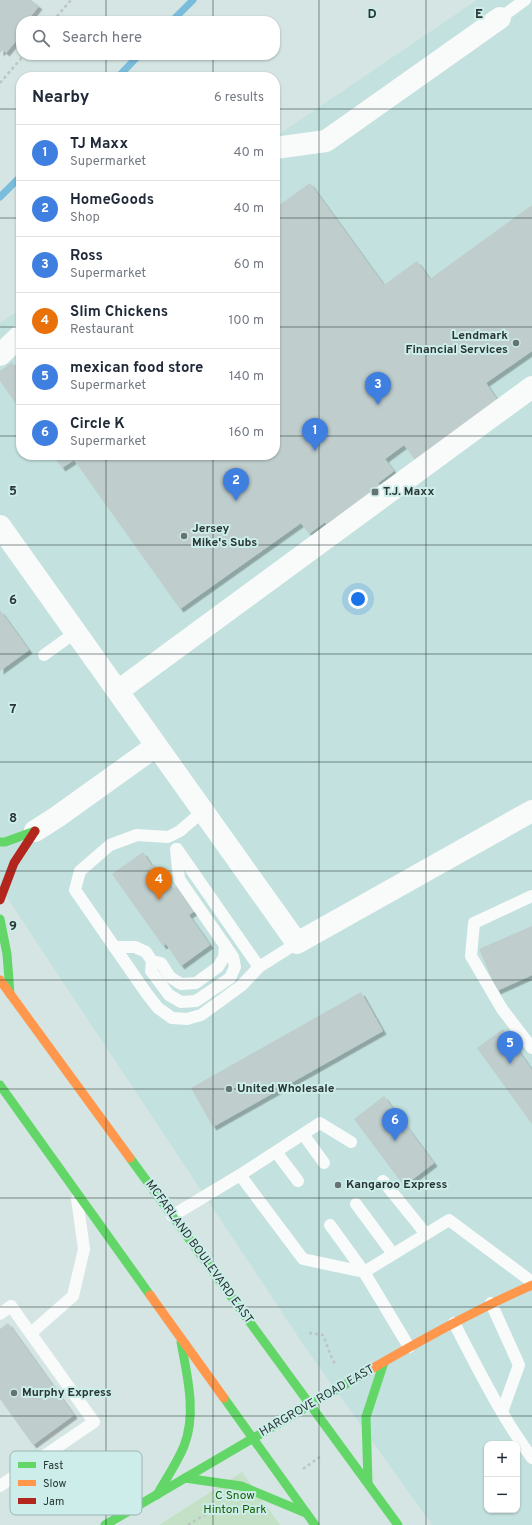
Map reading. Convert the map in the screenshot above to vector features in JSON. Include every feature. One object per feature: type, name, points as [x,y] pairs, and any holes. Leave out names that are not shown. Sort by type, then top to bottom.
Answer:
[{"type":"main road","points":[[0,842],[5,842],[35,831]]},
{"type":"main road","points":[[12,849],[35,831]]},
{"type":"main road","points":[[0,900],[14,863],[35,831]]},
{"type":"main road","points":[[0,919],[7,954],[10,994]]},
{"type":"main road","name":"MCFARLAND BOULEVARD EAST","points":[[0,980],[398,1525]]},
{"type":"main road","points":[[0,1086],[315,1525]]},
{"type":"main road","name":"HARGROVE ROAD EAST","points":[[142,1504],[409,1347],[532,1283]]},
{"type":"main road","points":[[157,1495],[184,1445],[189,1422],[188,1380],[179,1335]]},
{"type":"main road","points":[[368,1484],[366,1416],[384,1362]]},
{"type":"main road","points":[[185,1478],[241,1486],[306,1513]]},
{"type":"main road","name":"HARGROVE ROAD EAST","points":[[105,1525],[122,1515]]},
{"type":"street","points":[[280,147],[326,141],[500,18]]},
{"type":"street","points":[[0,355],[16,340]]},
{"type":"street","points":[[118,691],[532,387]]},
{"type":"street","points":[[0,526],[298,943],[532,811]]},
{"type":"street","points":[[35,831],[156,746]]},
{"type":"lane","points":[[500,18],[525,0]]},
{"type":"lane","points":[[44,655],[76,632]]},
{"type":"lane","points":[[203,811],[180,831],[168,837],[137,835],[110,845],[80,871],[75,890],[114,947],[158,1008],[172,1018],[187,1019],[201,1015],[242,986],[259,967],[298,943]]},
{"type":"lane","points":[[168,837],[259,967]]},
{"type":"lane","points":[[114,947],[135,947],[146,952],[152,961],[151,971],[169,996],[181,1002],[196,1001],[230,978],[235,967],[233,957],[179,879],[176,849]]},
{"type":"lane","points":[[532,896],[474,923],[471,956],[502,1009],[532,1048]]},
{"type":"lane","points":[[152,961],[161,963],[170,977],[182,984],[196,982],[218,967],[224,957],[225,945]]},
{"type":"lane","points":[[172,1216],[240,1175],[320,1123],[352,1142]]},
{"type":"lane","points":[[303,1134],[324,1163]]},
{"type":"lane","points":[[276,1152],[298,1181]]},
{"type":"lane","points":[[240,1175],[303,1259],[364,1272],[449,1220],[532,1283]]},
{"type":"lane","points":[[383,1182],[426,1234]]},
{"type":"lane","points":[[31,1333],[74,1296],[84,1249],[76,1192]]},
{"type":"lane","points":[[356,1204],[393,1254]]},
{"type":"lane","points":[[330,1225],[364,1272],[409,1347]]},
{"type":"lane","points":[[491,1303],[519,1365],[502,1412]]},
{"type":"lane","points":[[0,1314],[11,1306],[94,1422],[52,1451]]},
{"type":"lane","points":[[454,1323],[502,1412],[530,1450]]},
{"type":"lane","points":[[0,1486],[10,1480]]},
{"type":"path","points":[[57,16],[71,0]]},
{"type":"path","points":[[0,83],[20,60]]},
{"type":"shaded area","points":[[477,0],[532,0],[532,1525],[432,1525],[307,1350],[0,887],[0,323],[16,312],[16,460],[280,460],[280,134]]},
{"type":"green space","name":"C Snow Hinton Park","points":[[242,1472],[280,1525],[159,1525]]},
{"type":"building","points":[[0,0],[31,0],[39,6],[31,16],[16,16],[16,41],[6,53],[3,50],[0,53]]},
{"type":"building","points":[[310,183],[384,285],[417,261],[430,279],[532,205],[532,351],[486,383],[498,401],[415,460],[404,445],[385,459],[394,471],[378,483],[380,486],[326,524],[325,522],[309,534],[301,523],[180,609],[74,460],[280,460],[280,204]]},
{"type":"building","points":[[12,362],[16,368],[16,404],[0,381],[0,371]]},
{"type":"building","points":[[56,460],[74,460],[62,468]]},
{"type":"building","points":[[0,610],[29,650],[0,671]]},
{"type":"building","points":[[143,852],[152,866],[154,864],[172,889],[177,886],[195,911],[189,915],[210,945],[181,966],[166,944],[163,946],[112,874]]},
{"type":"building","points":[[532,926],[532,975],[497,991],[479,949]]},
{"type":"building","points":[[361,992],[383,1031],[213,1127],[191,1088]]},
{"type":"building","points":[[503,1029],[532,1070],[532,1124],[477,1048]]},
{"type":"building","points":[[384,1096],[434,1163],[404,1186],[354,1119]]},
{"type":"building","points":[[8,1323],[74,1415],[33,1445],[0,1399],[0,1329]]},
{"type":"waterway","points":[[177,16],[193,0]]},
{"type":"waterway","points":[[123,72],[134,60]]},
{"type":"waterway","points":[[0,197],[16,181]]},
{"type":"traffic: fast","points":[[0,842],[5,842],[35,831]]},
{"type":"traffic: fast","points":[[0,919],[7,954],[10,994]]},
{"type":"traffic: fast","points":[[0,1085],[150,1295]]},
{"type":"traffic: fast","points":[[130,1158],[398,1525]]},
{"type":"traffic: fast","points":[[157,1495],[175,1465],[188,1434],[190,1421],[190,1394],[181,1342]]},
{"type":"traffic: fast","points":[[368,1483],[366,1417],[384,1362]]},
{"type":"traffic: fast","points":[[142,1503],[368,1371]]},
{"type":"traffic: fast","points":[[224,1398],[315,1525]]},
{"type":"traffic: fast","points":[[185,1478],[241,1486],[306,1513]]},
{"type":"traffic: fast","points":[[105,1525],[122,1515]]},
{"type":"traffic: slow","points":[[0,980],[130,1158]]},
{"type":"traffic: slow","points":[[368,1371],[448,1326],[532,1285]]},
{"type":"traffic: slow","points":[[150,1295],[224,1398]]},
{"type":"traffic: jam","points":[[0,900],[14,863],[35,831]]},
{"type":"place","name":"Lendmark Financial Services","points":[[516,343]]},
{"type":"place","name":"Ross","points":[[378,405]]},
{"type":"place","name":"TJ Maxx","points":[[315,451]]},
{"type":"place","name":"T.J. Maxx","points":[[375,492]]},
{"type":"place","name":"HomeGoods","points":[[236,501]]},
{"type":"place","name":"Jersey Mike's Subs","points":[[184,536]]},
{"type":"place","name":"Slim Chickens","points":[[159,900]]},
{"type":"place","name":"mexican food store","points":[[510,1064]]},
{"type":"place","name":"United Wholesale","points":[[229,1089]]},
{"type":"place","name":"Circle K","points":[[395,1141]]},
{"type":"place","name":"Kangaroo Express","points":[[338,1185]]},
{"type":"place","name":"Murphy Express","points":[[14,1393]]}]
